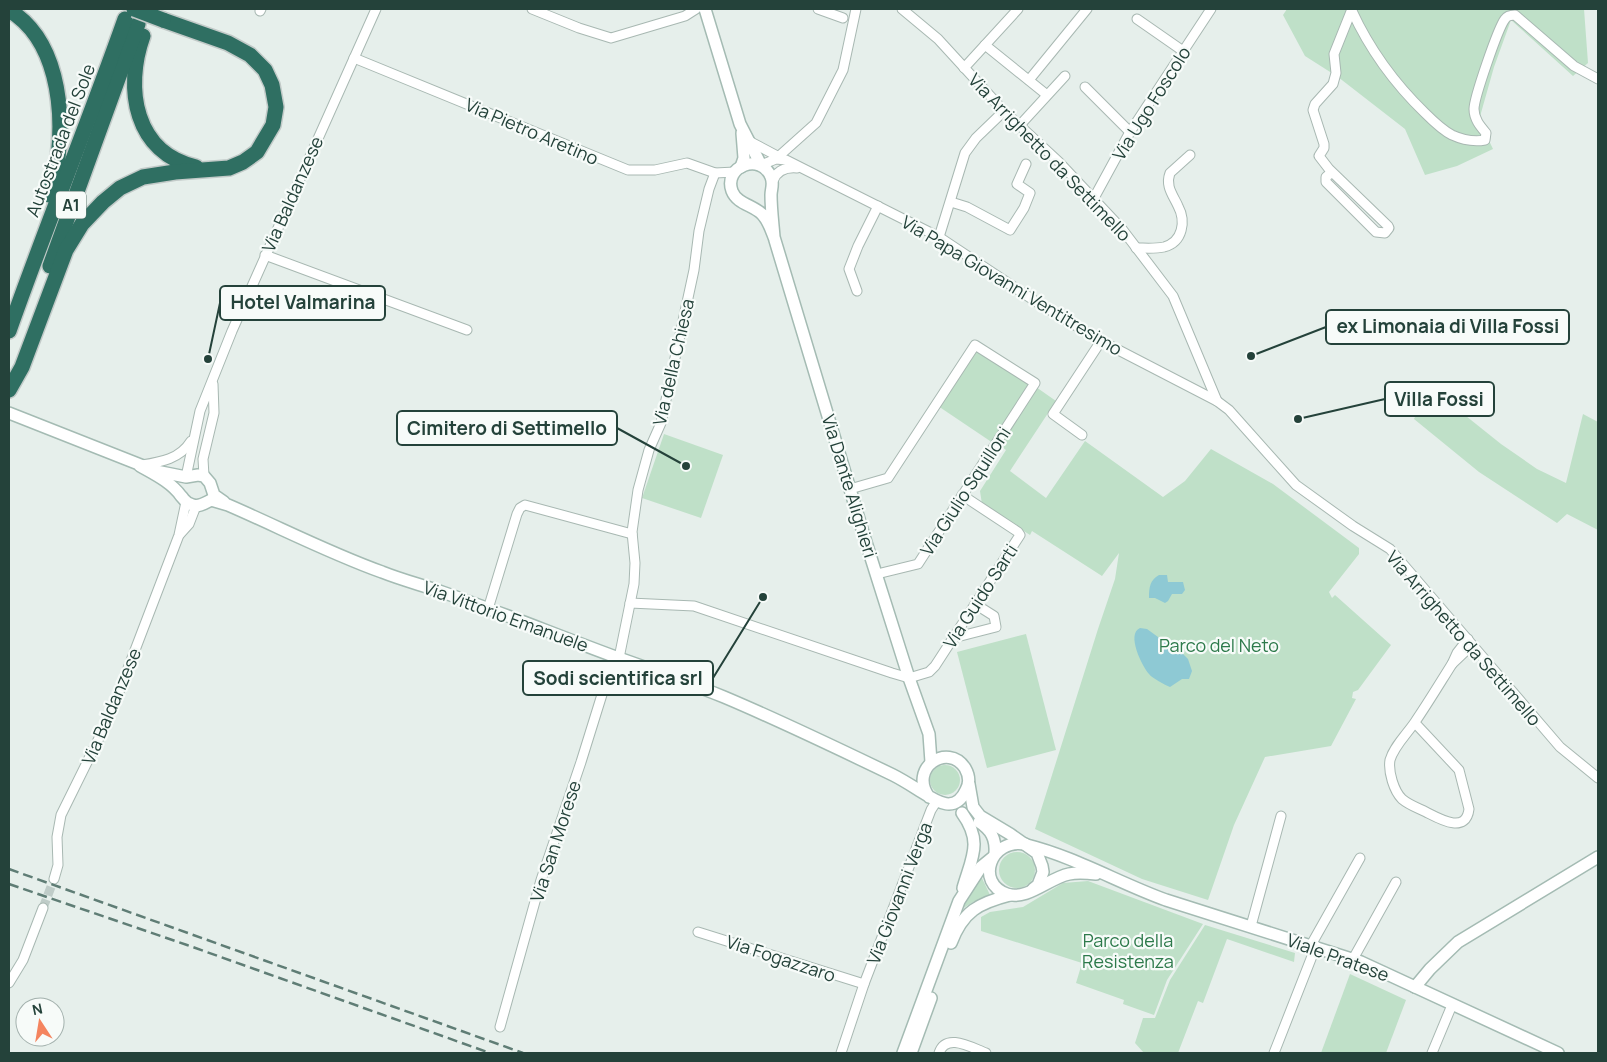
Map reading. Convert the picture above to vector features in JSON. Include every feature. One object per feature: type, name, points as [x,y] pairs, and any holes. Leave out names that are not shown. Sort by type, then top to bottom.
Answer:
[{"type":"highway","points":[[9,10],[26,22],[39,40],[53,74],[59,110],[58,160],[45,208],[38,248]]},
{"type":"highway","points":[[9,389],[22,367],[66,250],[82,224],[103,202],[120,188],[143,177],[174,172],[207,170],[229,168],[243,162],[257,152],[273,125],[276,107],[272,86],[265,70],[250,55],[228,43],[163,20],[136,19],[134,95],[140,118],[150,138],[160,150],[175,160],[207,170]]},
{"type":"highway","name":"Autostrada del Sole","points":[[9,331],[38,248],[102,83],[136,19]]},
{"type":"highway","name":"Autostrada del Sole","points":[[9,389],[59,238],[136,19]]},
{"type":"main road","name":"Via Dante Alighieri","points":[[705,9],[740,124],[744,153],[738,169],[732,178],[732,192],[742,203],[762,214],[770,226],[909,678],[929,734],[936,746],[950,758]]},
{"type":"main road","name":"Via Dante Alighieri","points":[[740,124],[761,165],[770,174],[772,180],[774,237]]},
{"type":"main road","points":[[738,169],[751,164],[761,165]]},
{"type":"main road","points":[[748,205],[761,203],[771,194]]},
{"type":"main road","points":[[9,413],[140,466],[171,475],[186,477],[204,476]]},
{"type":"main road","points":[[140,466],[163,480],[188,501],[202,505],[207,501],[212,492],[212,487]]},
{"type":"main road","name":"Via Vittorio Emanuele","points":[[204,476],[212,487],[214,494],[228,504],[358,563],[488,609],[748,708],[894,776],[936,801]]},
{"type":"main road","points":[[186,477],[181,485],[188,501]]},
{"type":"main road","name":"Via Vittorio Emanuele","points":[[207,501],[211,500],[228,504]]},
{"type":"main road","name":"Via Dante Alighieri","points":[[928,766],[929,734]]},
{"type":"main road","points":[[894,776],[908,776],[944,758],[950,758],[960,763],[968,777],[968,784],[962,796],[957,801],[936,801]]},
{"type":"main road","points":[[928,766],[922,783],[936,801],[977,820],[991,831],[995,839],[994,856],[990,868],[991,878],[997,887],[1010,895]]},
{"type":"main road","name":"Viale Pratese","points":[[968,777],[972,803],[980,816],[1037,853],[1042,866],[1041,879],[1034,890]]},
{"type":"main road","points":[[903,1053],[959,901],[975,849],[972,828],[962,813]]},
{"type":"main road","name":"Viale Pratese","points":[[994,856],[1008,844],[1026,845],[1066,857],[1112,879],[1166,900],[1353,959],[1558,1053]]},
{"type":"main road","points":[[959,901],[981,868],[994,856]]},
{"type":"main road","points":[[1415,987],[1430,969],[1458,942],[1598,857]]},
{"type":"main road","points":[[1443,957],[1598,865]]},
{"type":"main road","name":"Viale Pratese","points":[[911,1053],[958,926],[966,915],[980,905],[1010,895],[1022,895],[1069,874],[1090,873],[1112,879]]},
{"type":"street","name":"Via Baldanzese","points":[[186,477],[200,411],[232,331],[376,9]]},
{"type":"street","points":[[532,9],[579,28],[611,38],[685,16],[696,9]]},
{"type":"street","points":[[818,9],[848,20]]},
{"type":"street","points":[[761,165],[782,158],[816,123],[843,70],[848,20],[856,9]]},
{"type":"street","name":"Via Arrighetto da Settimello","points":[[902,9],[928,30],[1004,111],[1059,162],[1094,198],[1136,248],[1173,296],[1217,401],[1229,410],[1296,485],[1390,549],[1560,747],[1598,778]]},
{"type":"street","points":[[964,68],[1018,9]]},
{"type":"street","points":[[1029,80],[1087,9]]},
{"type":"street","name":"Via Ugo Foscolo","points":[[1094,198],[1130,132],[1211,9]]},
{"type":"street","points":[[1352,10],[1366,39],[1385,68],[1407,96],[1434,122],[1452,135],[1475,142],[1485,140],[1486,133],[1478,123],[1474,109],[1492,50],[1505,19],[1510,15],[1515,15],[1574,66],[1598,79]]},
{"type":"street","points":[[1332,172],[1326,177],[1326,182],[1376,232],[1385,233],[1389,228],[1388,226],[1319,157],[1324,144],[1313,110],[1315,104],[1333,84],[1336,73],[1334,54],[1352,10]]},
{"type":"street","points":[[1137,19],[1183,51]]},
{"type":"street","points":[[985,46],[1047,95]]},
{"type":"street","name":"Via Pietro Aretino","points":[[354,58],[628,170],[655,170],[687,163],[715,173]]},
{"type":"street","points":[[1020,125],[1065,76]]},
{"type":"street","points":[[1086,87],[1130,132]]},
{"type":"street","points":[[939,236],[966,153],[976,138],[1004,111]]},
{"type":"street","name":"Via Papa Giovanni Ventitresimo","points":[[749,141],[939,236],[1035,301],[1101,341],[1217,401]]},
{"type":"street","points":[[1136,248],[1164,247],[1181,233],[1182,225],[1179,207],[1170,191],[1168,177],[1190,155]]},
{"type":"street","points":[[951,202],[967,207],[1010,230],[1024,208],[1030,192],[1017,184],[1026,164]]},
{"type":"street","name":"Via Papa Giovanni Ventitresimo","points":[[772,180],[782,169],[794,167],[807,171]]},
{"type":"street","points":[[715,173],[738,169]]},
{"type":"street","name":"Via della Chiesa","points":[[617,657],[634,584],[635,563],[632,534],[638,490],[649,450],[661,423],[692,278],[699,231],[709,189],[715,173]]},
{"type":"street","points":[[857,291],[849,269],[878,206]]},
{"type":"street","points":[[265,255],[467,330]]},
{"type":"street","points":[[1082,435],[1053,414],[1101,341]]},
{"type":"street","name":"Via Giulio Squilloni","points":[[850,489],[888,478],[975,345],[1035,383],[918,564],[877,574]]},
{"type":"street","name":"Via Baldanzese","points":[[204,476],[203,459],[214,413],[212,381]]},
{"type":"street","name":"Via Baldanzese","points":[[140,466],[176,456],[183,452],[195,435]]},
{"type":"street","name":"Via Guido Sarti","points":[[909,678],[932,670],[1020,534],[962,495]]},
{"type":"street","name":"Via Baldanzese","points":[[54,879],[58,865],[57,837],[61,815],[108,719],[179,535],[188,501]]},
{"type":"street","points":[[488,609],[517,514],[524,505],[632,534]]},
{"type":"street","points":[[630,603],[694,606],[909,678]]},
{"type":"street","points":[[953,638],[996,627],[994,616],[975,604]]},
{"type":"street","points":[[1414,723],[1461,774],[1469,809],[1466,818],[1461,821],[1448,823],[1407,803],[1397,792],[1390,773],[1390,761],[1394,752],[1452,664],[1470,642]]},
{"type":"street","name":"Via San Morese","points":[[500,1027],[541,880],[617,657]]},
{"type":"street","name":"Via Giovanni Verga","points":[[841,1053],[864,984],[936,801]]},
{"type":"street","points":[[1251,926],[1281,816]]},
{"type":"street","points":[[1274,1053],[1314,946],[1360,858]]},
{"type":"street","points":[[1353,959],[1396,882]]},
{"type":"street","points":[[9,983],[22,960],[43,908]]},
{"type":"street","name":"Via Fogazzaro","points":[[698,932],[864,984]]},
{"type":"street","points":[[1432,1053],[1452,1005]]},
{"type":"street","points":[[939,1053],[940,1048],[946,1043],[955,1041],[986,1053]]},
{"type":"green space","points":[[1287,9],[1584,9],[1588,63],[1573,76],[1511,20],[1494,67],[1479,120],[1493,149],[1457,166],[1425,175],[1405,129],[1338,77],[1305,56],[1283,15]]},
{"type":"green space","points":[[974,350],[1029,383],[1030,386],[993,443],[938,406]]},
{"type":"green space","name":"Parco del Neto","points":[[1036,387],[1056,401],[1010,471],[1046,498],[1085,441],[1163,497],[1185,481],[1211,449],[1273,484],[1359,548],[1359,554],[1329,592],[1332,598],[1335,595],[1391,645],[1358,690],[1353,692],[1352,698],[1356,699],[1331,746],[1265,757],[1234,825],[1208,900],[1142,879],[1035,829],[1115,579],[1119,553],[1102,576],[1032,531],[1030,535],[982,504],[980,491],[1006,450],[998,444]]},
{"type":"green space","points":[[1427,392],[1466,416],[1501,444],[1537,469],[1566,483],[1583,414],[1598,422],[1598,530],[1567,514],[1557,523],[1479,472],[1414,419]]},
{"type":"green space","points":[[664,434],[723,455],[701,518],[642,498]]},
{"type":"green space","points":[[1026,634],[1056,750],[987,768],[957,652]]},
{"type":"green space","points":[[945,765],[956,769],[960,780],[956,791],[945,795],[934,791],[930,780],[934,769]]},
{"type":"green space","points":[[1017,852],[1030,857],[1035,870],[1030,883],[1017,888],[1004,883],[999,870],[1004,857]]},
{"type":"green space","points":[[981,876],[990,895],[962,909],[967,893]]},
{"type":"green space","name":"Parco della Resistenza","points":[[1088,881],[1203,924],[1167,980],[1154,1015],[1123,1004],[1124,1000],[1076,983],[1082,963],[981,931],[981,917],[990,912],[1023,907],[1063,883]]},
{"type":"green space","points":[[1205,925],[1295,953],[1294,962],[1227,939],[1203,1003],[1198,1001],[1178,1053],[1144,1053],[1135,1043],[1143,1018],[1155,1018],[1170,980]]},
{"type":"green space","points":[[1350,974],[1406,1000],[1386,1053],[1321,1053]]},
{"type":"water","points":[[1159,575],[1167,575],[1168,582],[1183,582],[1185,590],[1182,594],[1172,594],[1165,603],[1155,598],[1149,598],[1151,584]]},
{"type":"water","points":[[1140,628],[1147,629],[1180,651],[1188,659],[1192,671],[1189,679],[1182,679],[1170,687],[1151,676],[1139,658],[1135,643],[1136,631]]},
{"type":"tunnel","points":[[43,908],[54,879]]},
{"type":"railway","points":[[9,869],[523,1053]]},
{"type":"railway","points":[[9,884],[490,1053]]},
{"type":"place","name":"ex Limonaia di Villa Fossi","points":[[1251,356]]},
{"type":"place","name":"Hotel Valmarina","points":[[208,359]]},
{"type":"place","name":"Villa Fossi","points":[[1298,419]]},
{"type":"place","name":"Cimitero di Settimello","points":[[686,466]]},
{"type":"place","name":"Sodi scientifica srl","points":[[763,597]]}]
